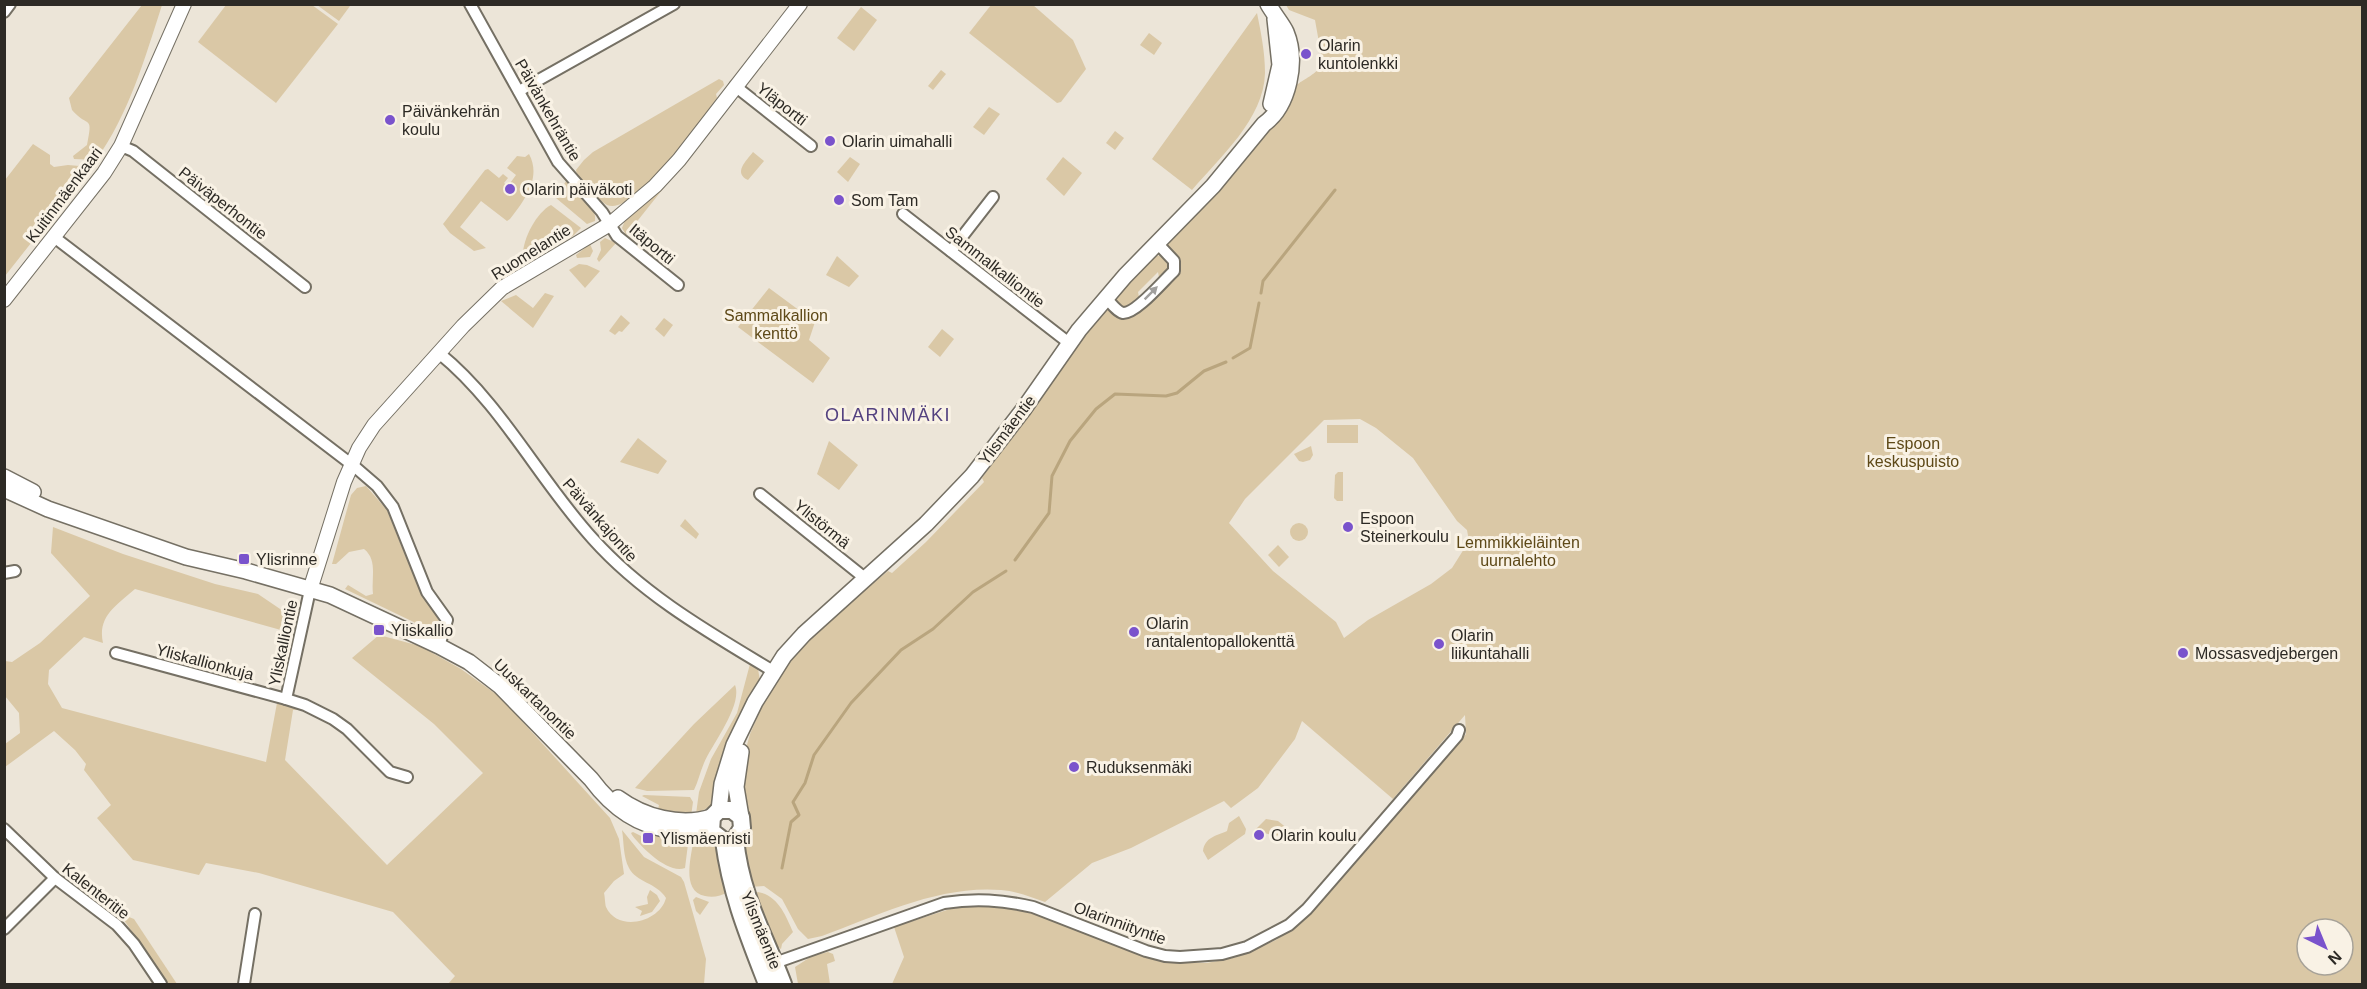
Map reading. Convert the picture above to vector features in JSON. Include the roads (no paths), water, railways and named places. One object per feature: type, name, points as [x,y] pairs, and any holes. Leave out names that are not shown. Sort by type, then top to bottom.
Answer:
[{"type":"main road","name":"Ylismäentie","points":[[767,984],[768,965],[739,874],[720,828],[722,784],[734,745],[755,702],[773,671],[804,634],[926,524],[972,476],[1023,410],[1069,343],[1106,298],[1213,186],[1264,124],[1284,74],[1272,11]]},
{"type":"main road","name":"Uuskartanontie","points":[[4,477],[77,518]]},
{"type":"main road","name":"Uuskartanontie","points":[[4,489],[48,509],[186,557],[246,571],[356,606],[439,645],[469,662],[500,686],[591,779],[626,803],[649,814],[720,828]]},
{"type":"main road","name":"Ylismäentie","points":[[741,817],[736,787],[744,728]]},
{"type":"main road","points":[[732,810],[741,817],[742,828],[720,828],[732,810]]},
{"type":"main road","name":"Ylismäentie","points":[[768,965],[783,984]]},
{"type":"street","points":[[4,12],[10,4]]},
{"type":"street","name":"Kuitinmäenkaari","points":[[4,300],[104,173],[121,146],[184,4]]},
{"type":"street","name":"Päivänkehräntie","points":[[470,4],[558,162],[596,204],[610,224]]},
{"type":"street","points":[[519,91],[674,4]]},
{"type":"street","name":"Ruomelantie","points":[[310,590],[351,464],[374,425],[491,297],[507,284],[610,224],[644,197],[664,177],[800,4]]},
{"type":"street","name":"Yläportti","points":[[735,86],[811,146]]},
{"type":"street","name":"Päiväperhontie","points":[[121,146],[133,151],[305,287]]},
{"type":"street","points":[[951,251],[993,197]]},
{"type":"street","name":"Sammalkalliontie","points":[[903,214],[1069,343]]},
{"type":"street","name":"Itäportti","points":[[610,224],[623,242],[678,285]]},
{"type":"street","points":[[54,237],[377,486],[393,507],[427,592],[447,620],[439,645]]},
{"type":"street","points":[[1106,298],[1119,311],[1123,313],[1132,311],[1174,271],[1174,261],[1158,244]]},
{"type":"street","name":"Päivänkajontie","points":[[439,353],[470,380],[579,524],[609,557],[655,595],[773,671]]},
{"type":"street","name":"Ylistörmä","points":[[760,494],[866,579]]},
{"type":"street","name":"Yliskalliontie","points":[[310,590],[286,699],[305,705],[333,719],[347,729],[390,772],[407,777]]},
{"type":"street","name":"Yliskallionkuja","points":[[116,653],[286,699]]},
{"type":"street","name":"Olarinniityntie","points":[[768,965],[944,903],[972,898],[1033,907],[1165,956],[1194,957],[1234,952],[1277,932],[1307,909],[1460,730]]},
{"type":"street","name":"Kalenteritie","points":[[4,829],[55,878],[117,925],[134,944],[161,984]]},
{"type":"street","points":[[4,929],[55,878]]},
{"type":"street","points":[[244,984],[255,914]]},
{"type":"waterway","points":[[1261,293],[1263,281],[1335,190]]},
{"type":"waterway","points":[[1233,358],[1250,348],[1259,303]]},
{"type":"waterway","points":[[1015,560],[1049,513],[1052,476],[1070,441],[1096,409],[1115,394],[1166,396],[1177,393],[1204,371],[1226,362]]},
{"type":"waterway","points":[[782,868],[791,822],[799,815],[793,802],[805,783],[814,755],[851,703],[901,650],[933,629],[973,592],[1006,571]]},
{"type":"place","name":"Olarin kuntolenkki","points":[[1306,54]]},
{"type":"place","name":"Päivänkehrän koulu","points":[[390,120]]},
{"type":"place","name":"Olarin uimahalli","points":[[830,141]]},
{"type":"place","name":"Olarin päiväkoti","points":[[510,189]]},
{"type":"place","name":"Som Tam","points":[[839,200]]},
{"type":"place","name":"Espoon Steinerkoulu","points":[[1348,527]]},
{"type":"place","name":"Ylisrinne","points":[[244,559]]},
{"type":"place","name":"Yliskallio","points":[[379,630]]},
{"type":"place","name":"Olarin rantalentopallokenttä","points":[[1134,632]]},
{"type":"place","name":"Olarin liikuntahalli","points":[[1439,644]]},
{"type":"place","name":"Mossasvedjebergen","points":[[2183,653]]},
{"type":"place","name":"Ruduksenmäki","points":[[1074,767]]},
{"type":"place","name":"Olarin koulu","points":[[1259,835]]},
{"type":"place","name":"Ylismäenristi","points":[[648,838]]},
{"type":"district","name":"OLARINMÄKI","points":[[888,415]]},
{"type":"park label","name":"Sammalkallion kenttö","points":[[776,324]]},
{"type":"park label","name":"Espoon keskuspuisto","points":[[1913,452]]},
{"type":"park label","name":"Lemmikkieläinten uurnalehto","points":[[1518,551]]}]
